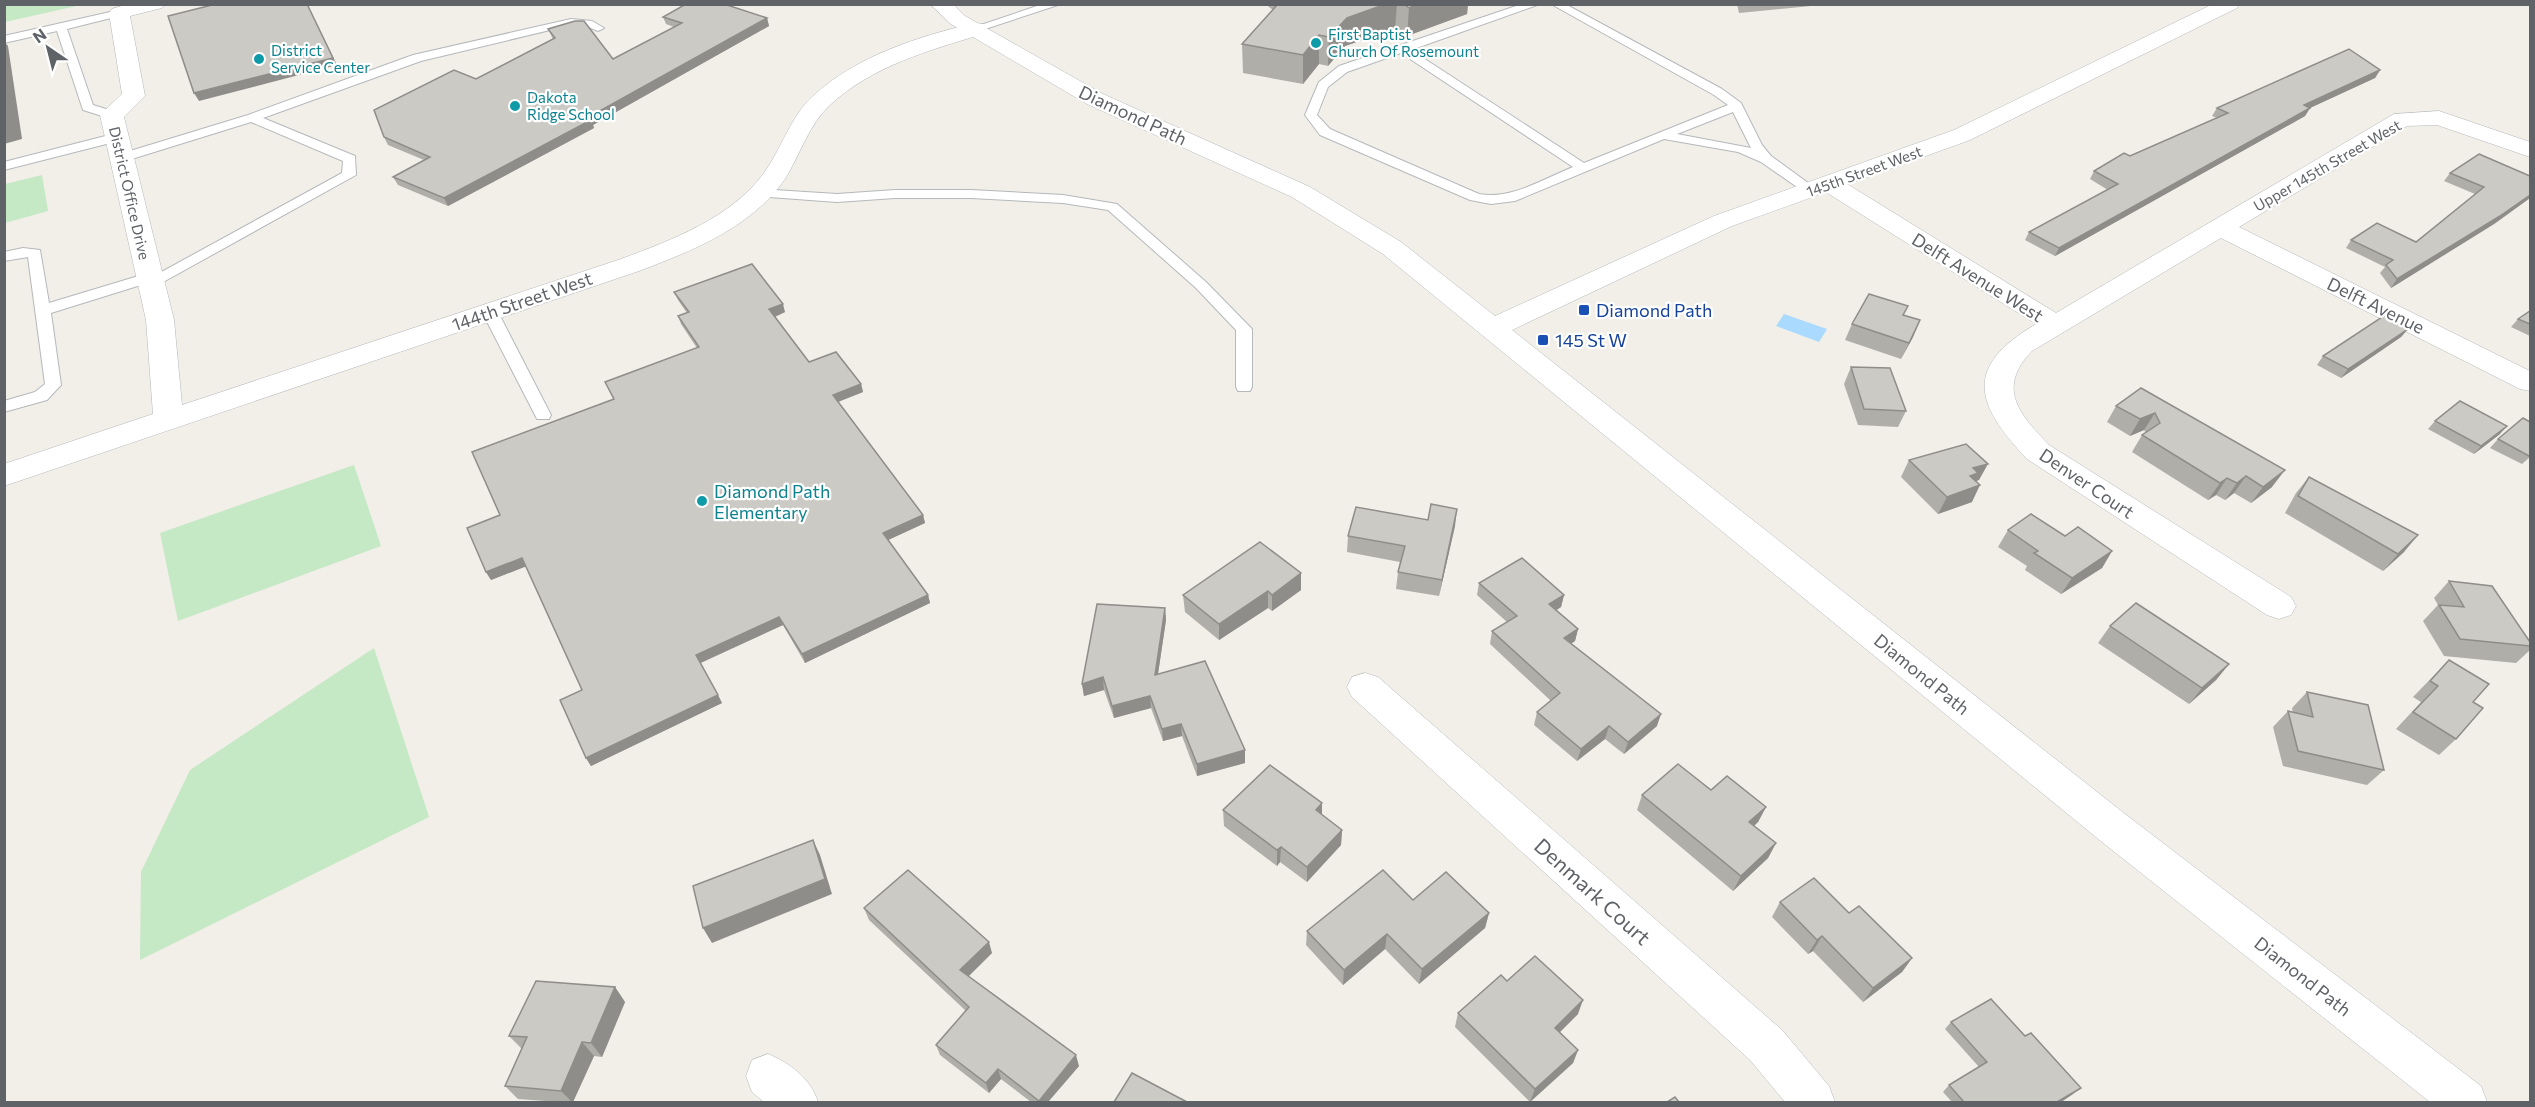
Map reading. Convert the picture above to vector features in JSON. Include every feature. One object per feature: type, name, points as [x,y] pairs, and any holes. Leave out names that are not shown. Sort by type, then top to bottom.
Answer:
[{"type":"street","points":[[119,13],[155,4]]},
{"type":"street","name":"Diamond Path","points":[[940,4],[958,20],[1095,99],[1301,192],[1392,248],[2111,826],[2465,1102]]},
{"type":"street","name":"145th Street West","points":[[1493,328],[1723,221],[1962,135],[2230,4]]},
{"type":"street","name":"District Office Drive","points":[[119,13],[134,96],[117,137],[160,320],[168,420]]},
{"type":"street","name":"144th Street West","points":[[4,475],[662,253],[718,224],[760,193],[786,160],[799,128],[809,114],[837,87],[855,75],[897,54],[975,29]]},
{"type":"street","name":"Upper 145th Street West","points":[[2221,228],[2402,119],[2439,117],[2530,150]]},
{"type":"street","name":"Delft Avenue West","points":[[1821,187],[2056,325],[2221,228]]},
{"type":"street","name":"Delft Avenue","points":[[2221,228],[2530,381]]},
{"type":"street","name":"Denver Court","points":[[2056,325],[2009,356],[1997,383],[2000,400],[2007,417],[2020,435],[2038,452],[2061,468],[2279,606]]},
{"type":"street","name":"Denmark Court","points":[[1365,687],[1766,1045],[1813,1102]]},
{"type":"lane","points":[[975,29],[1056,4]]},
{"type":"lane","points":[[1535,4],[1343,69],[1323,85],[1311,115],[1325,132],[1475,197],[1491,200],[1510,198],[1737,106]]},
{"type":"lane","points":[[1557,4],[1718,92],[1737,106],[1756,146],[1766,159]]},
{"type":"lane","points":[[4,40],[119,13]]},
{"type":"lane","points":[[4,166],[117,137],[252,118],[417,58],[571,22],[588,23],[598,28]]},
{"type":"lane","points":[[61,27],[87,107],[117,137]]},
{"type":"lane","points":[[1402,49],[1583,168]]},
{"type":"lane","points":[[43,310],[151,280],[349,174],[350,159],[252,118]]},
{"type":"lane","points":[[1710,143],[1735,139],[1747,128]]},
{"type":"lane","points":[[1663,135],[1741,149],[1821,187]]},
{"type":"lane","points":[[760,193],[837,198],[895,194],[971,194],[1063,200],[1112,207],[1202,285],[1244,329],[1244,387]]},
{"type":"lane","points":[[4,257],[22,252],[35,254],[53,385],[41,396],[4,407]]},
{"type":"lane","points":[[490,312],[543,415]]},
{"type":"green space","points":[[5,4],[81,4],[81,5],[5,22]]},
{"type":"green space","points":[[42,175],[48,211],[5,223],[5,184]]},
{"type":"green space","points":[[354,465],[381,546],[178,621],[160,533]]},
{"type":"green space","points":[[374,648],[429,817],[140,960],[141,872],[190,770]]},
{"type":"water","points":[[1784,314],[1827,329],[1819,342],[1776,326]]},
{"type":"building","name":"District Service Center","points":[[216,4],[307,4],[333,58],[194,93],[168,16]]},
{"type":"building","name":"Dakota Ridge School","points":[[686,4],[724,4],[767,18],[587,118],[591,120],[444,198],[393,177],[430,157],[384,137],[374,110],[454,70],[476,79],[555,38],[548,29],[575,21],[584,21],[613,59],[682,23],[663,17]]},
{"type":"building","points":[[1278,4],[1386,4],[1347,18],[1329,37],[1319,35],[1303,55],[1242,44]]},
{"type":"building","points":[[1404,4],[1418,4],[1409,8]]},
{"type":"building","points":[[2349,49],[2380,70],[2304,105],[2310,108],[2059,248],[2029,232],[2118,184],[2094,171],[2124,153],[2130,156],[2228,113],[2217,108]]},
{"type":"building","points":[[4,102],[7,118],[4,118]]},
{"type":"building","points":[[2479,154],[2530,176],[2530,195],[2397,279],[2386,265],[2393,260],[2351,240],[2377,223],[2416,242],[2484,187],[2450,173]]},
{"type":"building","name":"Diamond Path Elementary","points":[[752,264],[783,304],[769,309],[809,362],[836,352],[861,384],[833,395],[923,515],[883,533],[928,595],[802,654],[779,617],[696,655],[718,695],[586,758],[560,700],[582,690],[522,558],[486,572],[467,528],[500,515],[472,452],[614,399],[605,382],[699,347],[678,316],[689,312],[674,292]]},
{"type":"building","points":[[1869,294],[1908,306],[1903,315],[1920,320],[1909,343],[1852,324]]},
{"type":"building","points":[[2530,311],[2530,324],[2518,319]]},
{"type":"building","points":[[2388,313],[2402,320],[2408,329],[2348,369],[2323,356]]},
{"type":"building","points":[[1851,367],[1890,368],[1906,411],[1864,409]]},
{"type":"building","points":[[2141,388],[2285,470],[2263,487],[2246,476],[2237,483],[2227,478],[2220,483],[2142,435],[2160,423],[2155,413],[2140,419],[2116,406]]},
{"type":"building","points":[[2460,401],[2507,426],[2481,446],[2435,421]]},
{"type":"building","points":[[2523,418],[2530,422],[2529,456],[2498,439]]},
{"type":"building","points":[[1966,444],[1988,464],[1973,468],[1978,473],[1970,476],[1980,485],[1947,497],[1909,460]]},
{"type":"building","points":[[2309,477],[2418,535],[2398,554],[2298,496]]},
{"type":"building","points":[[1431,504],[1457,509],[1442,580],[1398,572],[1405,546],[1348,536],[1356,507],[1428,520]]},
{"type":"building","points":[[2031,514],[2065,536],[2078,527],[2112,551],[2072,578],[2034,553],[2038,551],[2008,530]]},
{"type":"building","points":[[1260,542],[1301,573],[1272,595],[1268,591],[1219,624],[1183,595]]},
{"type":"building","points":[[1522,558],[1564,595],[1549,604],[1578,629],[1564,638],[1661,714],[1628,742],[1609,726],[1581,749],[1537,712],[1560,693],[1492,631],[1517,616],[1479,583]]},
{"type":"building","points":[[2449,581],[2492,586],[2530,642],[2530,646],[2460,639],[2439,605],[2464,607]]},
{"type":"building","points":[[2136,603],[2229,664],[2202,688],[2110,626]]},
{"type":"building","points":[[1097,604],[1165,608],[1155,675],[1205,661],[1245,750],[1197,764],[1181,724],[1162,729],[1150,696],[1112,706],[1103,677],[1082,684]]},
{"type":"building","points":[[2449,660],[2489,684],[2473,702],[2483,708],[2456,739],[2413,712],[2438,686],[2430,681]]},
{"type":"building","points":[[2307,692],[2368,705],[2384,770],[2298,751],[2288,711],[2313,717]]},
{"type":"building","points":[[1678,764],[1711,790],[1727,776],[1766,807],[1749,822],[1776,843],[1741,876],[1642,795]]},
{"type":"building","points":[[1270,765],[1322,803],[1316,810],[1342,830],[1307,867],[1281,847],[1277,850],[1223,810]]},
{"type":"building","points":[[813,840],[825,879],[703,928],[693,886]]},
{"type":"building","points":[[908,870],[989,942],[960,970],[1076,1055],[1039,1101],[998,1069],[986,1083],[936,1045],[969,1007],[864,908]]},
{"type":"building","points":[[1383,870],[1413,900],[1446,872],[1489,913],[1422,969],[1387,934],[1344,970],[1307,931]]},
{"type":"building","points":[[1814,878],[1849,913],[1859,906],[1912,958],[1873,988],[1822,936],[1817,940],[1780,902]]},
{"type":"building","points":[[1535,956],[1583,1000],[1555,1028],[1578,1050],[1535,1089],[1458,1013],[1501,975],[1507,981]]},
{"type":"building","points":[[536,981],[615,987],[591,1043],[582,1042],[561,1091],[505,1086],[527,1037],[509,1036]]},
{"type":"building","points":[[1991,999],[2025,1036],[2031,1033],[2081,1088],[2057,1102],[1964,1102],[1949,1085],[1987,1062],[1951,1022]]},
{"type":"building","points":[[1132,1073],[1187,1102],[1114,1102]]},
{"type":"building","points":[[1675,1097],[1679,1102],[1667,1102]]},
{"type":"place","name":"First Baptist Church Of Rosemount","points":[[1316,43]]},
{"type":"place","name":"District Service Center","points":[[259,59]]},
{"type":"place","name":"Dakota Ridge School","points":[[515,106]]},
{"type":"place","name":"Diamond Path","points":[[1584,310]]},
{"type":"place","name":"145 St W","points":[[1543,340]]},
{"type":"place","name":"Diamond Path Elementary","points":[[702,501]]}]
